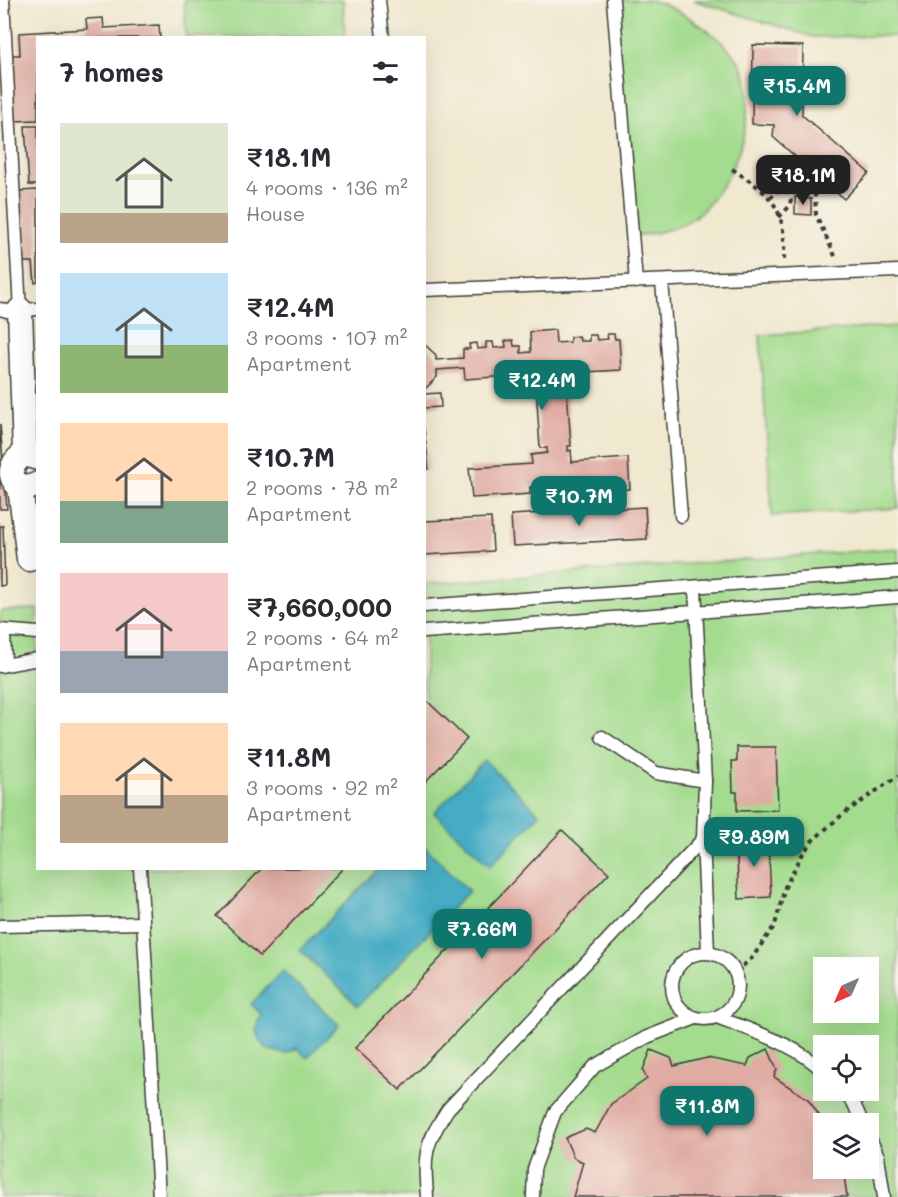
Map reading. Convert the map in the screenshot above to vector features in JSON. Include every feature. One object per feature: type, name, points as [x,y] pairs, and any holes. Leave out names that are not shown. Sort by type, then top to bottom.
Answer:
[{"type":"street","points":[[19,309],[31,456],[16,459],[10,469],[12,479],[29,485],[28,559]]},
{"type":"lane","points":[[3,0],[19,309]]},
{"type":"lane","points":[[379,0],[383,36]]},
{"type":"lane","points":[[613,0],[636,282]]},
{"type":"lane","points":[[426,290],[898,271]]},
{"type":"lane","points":[[662,281],[681,516]]},
{"type":"lane","points":[[426,606],[898,572]]},
{"type":"lane","points":[[695,587],[705,781],[703,838],[708,952]]},
{"type":"lane","points":[[426,632],[898,597]]},
{"type":"lane","points":[[36,633],[2,631],[3,666],[36,659]]},
{"type":"lane","points":[[602,737],[656,773],[705,781]]},
{"type":"lane","points":[[427,1197],[425,1162],[430,1137],[448,1109],[703,838]]},
{"type":"lane","points":[[140,870],[159,1197]]},
{"type":"lane","points":[[0,926],[143,923]]},
{"type":"lane","points":[[708,952],[725,958],[736,972],[738,994],[727,1012],[708,1020],[696,1018],[679,1005],[672,985],[679,965],[687,958],[708,952]]},
{"type":"lane","points":[[717,1017],[763,1035],[813,1061]]},
{"type":"lane","points":[[533,1197],[534,1169],[555,1112],[595,1066],[647,1036],[696,1018]]},
{"type":"lane","points":[[879,1156],[884,1197]]},
{"type":"path","points":[[732,169],[762,188],[776,203],[784,238],[783,276]]},
{"type":"path","points":[[770,198],[778,191],[815,194],[816,215],[843,272]]},
{"type":"path","points":[[779,217],[789,207],[793,192]]},
{"type":"path","points":[[801,193],[802,198]]},
{"type":"path","points":[[736,972],[757,952],[775,925],[785,887],[812,841],[843,814],[898,776]]},
{"type":"green space","points":[[184,0],[343,0],[345,36],[186,36]]},
{"type":"green space","points":[[613,0],[650,0],[677,10],[721,42],[742,66],[746,78],[747,113],[740,148],[733,165],[725,181],[704,209],[689,221],[671,229],[633,235]]},
{"type":"green space","points":[[693,0],[898,0],[898,36],[813,37]]},
{"type":"green space","points":[[898,326],[898,508],[772,516],[760,335]]},
{"type":"green space","points":[[898,548],[898,1197],[0,1197],[0,611],[36,609],[36,870],[426,870],[426,584]]},
{"type":"water","points":[[484,760],[540,814],[490,866],[434,813]]},
{"type":"water","points":[[426,848],[469,891],[358,1006],[300,950],[378,870],[426,870]]},
{"type":"water","points":[[283,971],[339,1025],[307,1058],[297,1048],[286,1054],[266,1049],[257,1033],[257,1024],[261,1014],[251,1004]]},
{"type":"building","points":[[103,18],[104,28],[159,25],[160,36],[36,36],[36,120],[14,121],[10,55],[20,55],[19,33],[87,29],[86,19]]},
{"type":"building","points":[[753,45],[803,46],[802,115],[869,173],[844,199],[773,137],[774,125],[752,124]]},
{"type":"building","points":[[25,126],[36,126],[36,185],[29,185]]},
{"type":"building","points":[[36,190],[35,283],[33,262],[23,262],[19,191]]},
{"type":"building","points":[[795,197],[811,199],[811,215],[795,214]]},
{"type":"building","points":[[555,330],[556,343],[570,342],[570,337],[579,336],[580,341],[589,341],[589,335],[596,335],[597,340],[608,339],[607,334],[614,334],[615,339],[619,339],[621,370],[567,373],[568,385],[564,385],[567,389],[571,446],[568,446],[568,451],[571,450],[572,462],[628,458],[630,489],[573,492],[572,484],[530,487],[530,494],[472,498],[469,468],[532,464],[531,455],[547,453],[547,448],[540,448],[536,387],[529,387],[527,367],[522,367],[523,375],[465,379],[464,368],[437,370],[437,377],[426,388],[426,346],[436,355],[436,360],[463,358],[463,349],[470,349],[469,344],[476,343],[477,349],[486,348],[486,342],[493,342],[494,348],[506,347],[505,341],[513,340],[514,346],[521,346],[521,353],[531,352],[530,332]]},
{"type":"building","points":[[440,393],[441,407],[426,408],[426,394]]},
{"type":"building","points":[[0,424],[7,509],[0,509]]},
{"type":"building","points":[[426,444],[429,469],[426,470]]},
{"type":"building","points":[[32,498],[36,499],[36,530]]},
{"type":"building","points":[[645,507],[647,539],[513,546],[511,515]]},
{"type":"building","points":[[491,518],[493,551],[426,555],[426,521]]},
{"type":"building","points":[[0,526],[3,526],[5,585],[0,586]]},
{"type":"building","points":[[426,700],[467,739],[426,781]]},
{"type":"building","points":[[737,747],[776,747],[778,810],[737,811],[737,792],[733,792],[732,761],[737,761]]},
{"type":"building","points":[[562,830],[609,873],[400,1090],[355,1048]]},
{"type":"building","points":[[768,837],[771,897],[739,899],[736,839]]},
{"type":"building","points":[[260,870],[341,870],[260,956],[217,916]]},
{"type":"building","points":[[768,1049],[777,1069],[774,1077],[808,1099],[818,1113],[813,1113],[813,1179],[845,1179],[847,1197],[573,1197],[583,1162],[574,1158],[565,1138],[586,1129],[595,1133],[611,1104],[647,1079],[643,1070],[651,1050],[671,1058],[674,1066],[707,1058],[747,1066],[750,1058]]}]
